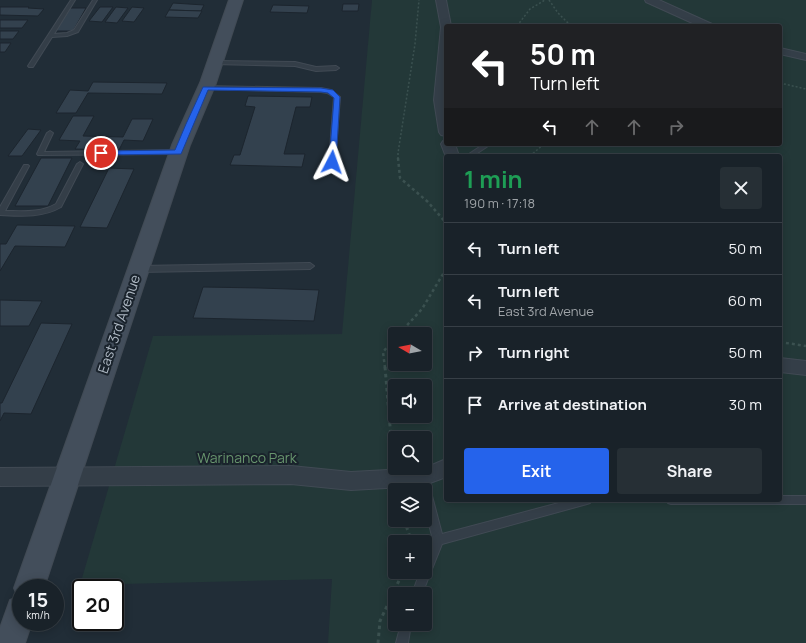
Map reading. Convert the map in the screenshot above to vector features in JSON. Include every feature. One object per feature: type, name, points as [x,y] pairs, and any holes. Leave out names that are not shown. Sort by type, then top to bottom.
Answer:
[{"type":"street","name":"East 3rd Avenue","points":[[32,579],[178,152],[206,88],[236,0]]},
{"type":"street","points":[[441,0],[445,24]]},
{"type":"street","points":[[650,0],[704,24]]},
{"type":"street","points":[[782,51],[806,57]]},
{"type":"street","points":[[444,52],[440,100],[444,121]]},
{"type":"street","points":[[782,365],[806,368]]},
{"type":"street","points":[[0,477],[291,475],[351,481],[422,477],[444,469]]},
{"type":"street","points":[[10,643],[14,631]]},
{"type":"lane","points":[[31,66],[73,0]]},
{"type":"lane","points":[[50,35],[73,34],[95,0]]},
{"type":"lane","points":[[215,63],[295,64],[316,69],[336,68]]},
{"type":"lane","points":[[206,88],[314,90],[334,94],[337,97],[332,162]]},
{"type":"lane","points":[[50,133],[40,154],[178,152]]},
{"type":"lane","points":[[471,154],[485,146]]},
{"type":"lane","points":[[26,166],[0,212],[45,212],[53,210],[59,205],[80,164]]},
{"type":"lane","points":[[138,269],[310,266]]},
{"type":"lane","points":[[420,587],[438,540],[422,477]]},
{"type":"lane","points":[[782,500],[806,500]]},
{"type":"lane","points":[[438,540],[580,502]]},
{"type":"lane","points":[[402,643],[405,631]]},
{"type":"path","points":[[419,0],[415,44],[398,153],[400,178],[428,202],[444,221]]},
{"type":"path","points":[[519,24],[530,9],[545,0]]},
{"type":"path","points":[[548,0],[569,24]]},
{"type":"path","points":[[782,83],[806,89]]},
{"type":"path","points":[[532,154],[542,146]]},
{"type":"path","points":[[405,327],[422,309],[444,272]]},
{"type":"path","points":[[782,342],[806,346]]},
{"type":"path","points":[[388,346],[383,352],[393,451],[392,479]]},
{"type":"path","points":[[378,643],[380,621],[400,579]]},
{"type":"green space","name":"Warinanco Park","points":[[372,0],[806,0],[806,643],[328,643],[332,579],[124,584],[124,579],[82,579],[153,336],[342,334]]},
{"type":"building","points":[[173,3],[204,5],[201,11],[169,10]]},
{"type":"building","points":[[343,4],[359,4],[358,11],[342,11]]},
{"type":"building","points":[[273,5],[309,6],[307,13],[270,12]]},
{"type":"building","points":[[0,7],[29,7],[28,8],[44,9],[38,16],[0,15]]},
{"type":"building","points":[[100,7],[113,7],[102,22],[89,21]]},
{"type":"building","points":[[116,7],[128,8],[117,23],[105,22]]},
{"type":"building","points":[[132,7],[144,8],[134,22],[122,21]]},
{"type":"building","points":[[70,8],[86,8],[73,31],[55,31]]},
{"type":"building","points":[[169,10],[202,11],[198,18],[165,17]]},
{"type":"building","points":[[0,20],[28,20],[22,28],[0,28]]},
{"type":"building","points":[[0,31],[19,31],[13,39],[0,39]]},
{"type":"building","points":[[0,43],[11,43],[5,52],[0,52]]},
{"type":"building","points":[[93,82],[167,83],[162,94],[88,93],[76,113],[56,113],[70,90],[88,91]]},
{"type":"building","points":[[248,96],[312,97],[310,107],[296,107],[284,154],[305,154],[302,167],[230,165],[234,155],[240,155],[255,107],[245,106]]},
{"type":"building","points":[[73,116],[94,116],[83,136],[123,137],[132,119],[153,119],[143,141],[124,140],[119,150],[75,149],[80,141],[59,140]]},
{"type":"building","points":[[28,129],[41,130],[22,156],[8,156]]},
{"type":"building","points":[[41,158],[72,158],[48,206],[15,206]]},
{"type":"building","points":[[109,168],[134,169],[107,228],[80,227]]},
{"type":"building","points":[[17,225],[75,226],[65,247],[15,246],[0,271],[0,244],[6,244]]},
{"type":"building","points":[[203,287],[319,290],[314,321],[193,318]]},
{"type":"building","points":[[0,300],[42,301],[29,326],[0,326]]},
{"type":"building","points":[[41,323],[72,324],[31,414],[4,413],[0,421],[0,403],[2,403]]},
{"type":"route","points":[[101,153],[178,152],[206,88],[321,90],[330,92],[337,97],[332,162]]}]
